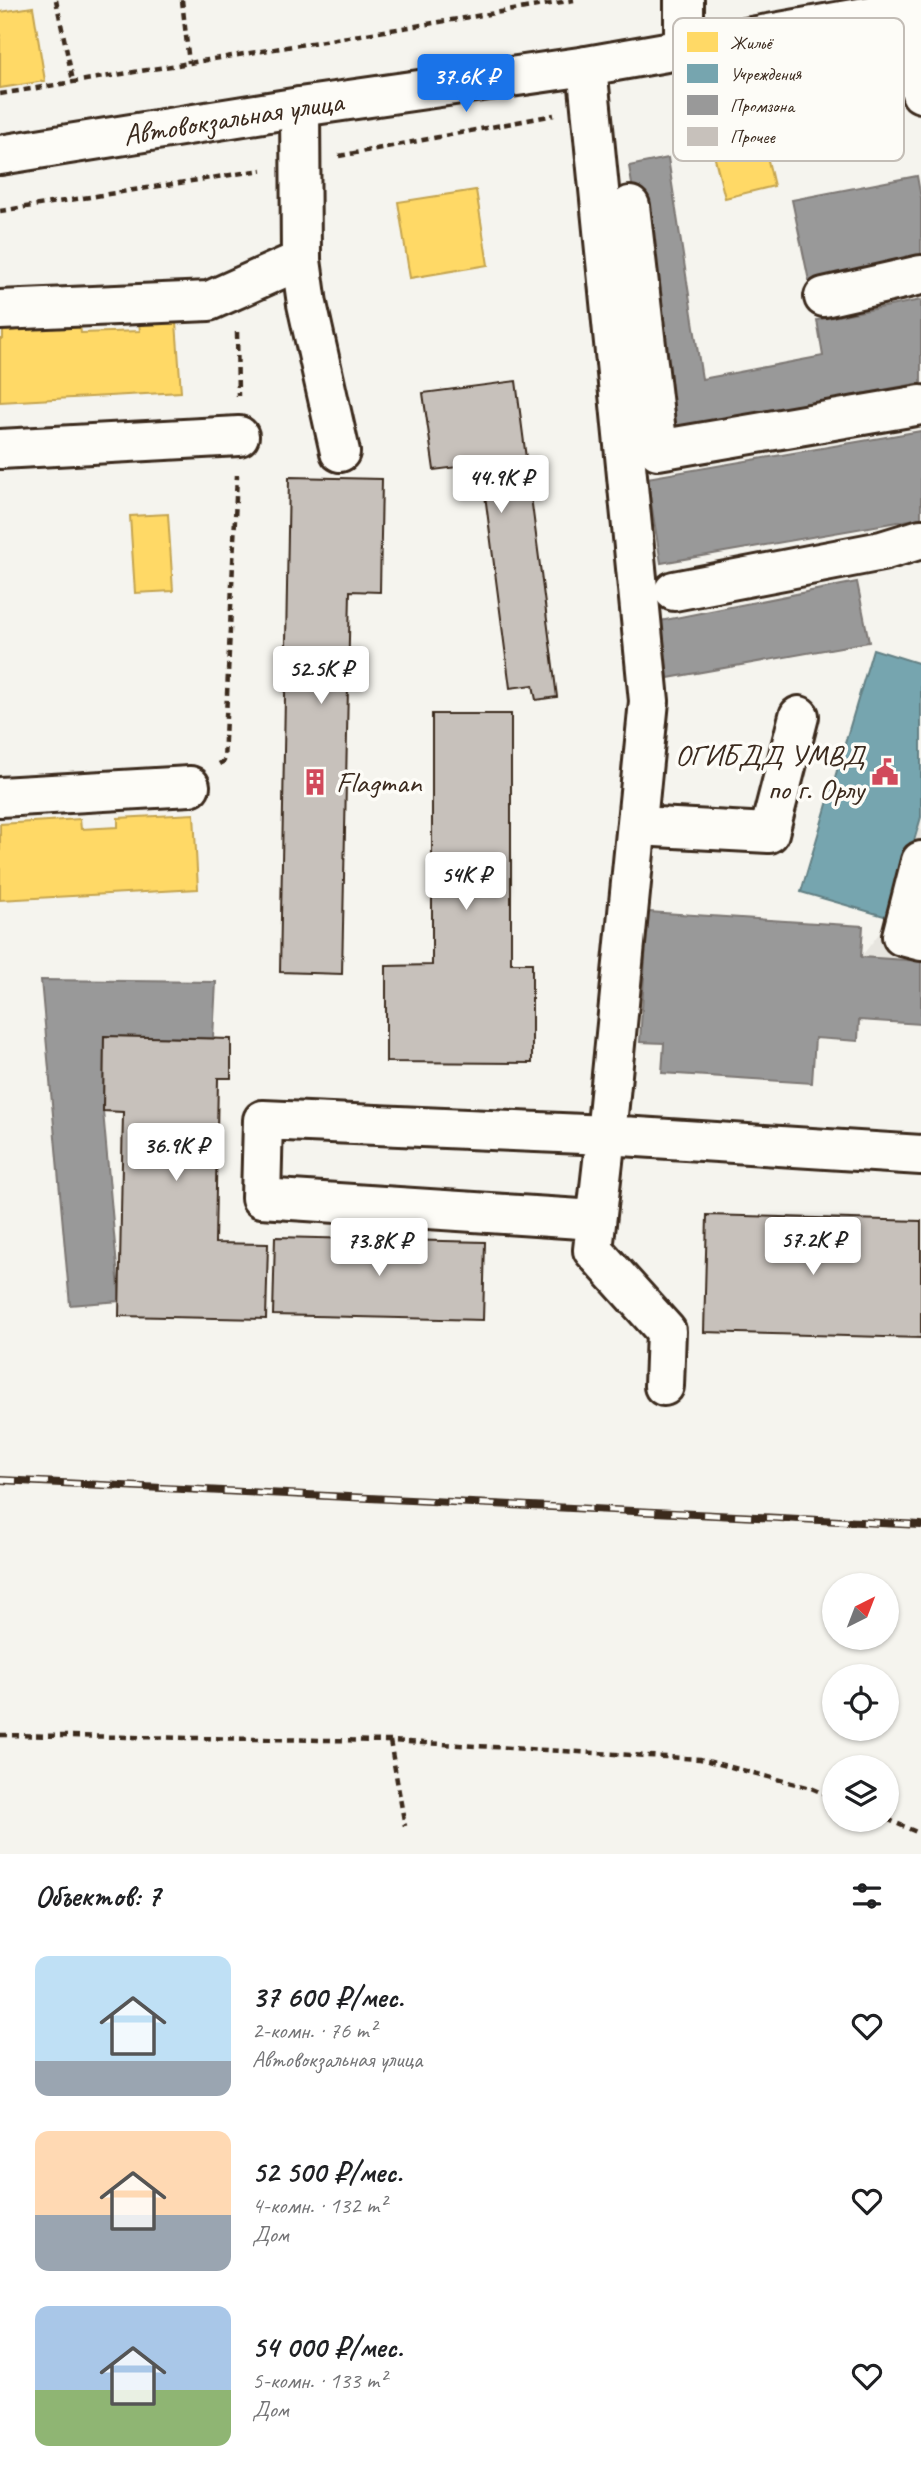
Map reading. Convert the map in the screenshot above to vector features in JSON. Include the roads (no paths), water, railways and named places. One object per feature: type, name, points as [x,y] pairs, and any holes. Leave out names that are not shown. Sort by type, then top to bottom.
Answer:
[{"type":"street","points":[[684,0],[684,18]]},
{"type":"street","points":[[913,9],[921,93]]},
{"type":"street","name":"Автовокзальная улица","points":[[860,18],[913,9]]},
{"type":"street","name":"Автовокзальная улица","points":[[0,155],[300,107],[587,66],[673,50]]},
{"type":"street","points":[[587,66],[649,701],[593,1250],[666,1331],[664,1386]]},
{"type":"street","points":[[300,107],[301,260],[307,304],[340,452]]},
{"type":"street","points":[[630,206],[658,450],[921,405]]},
{"type":"street","points":[[0,310],[209,301],[301,260]]},
{"type":"street","points":[[824,297],[921,275]]},
{"type":"street","points":[[0,449],[239,436]]},
{"type":"street","points":[[674,591],[882,551],[921,539]]},
{"type":"street","points":[[637,825],[769,832],[799,716]]},
{"type":"street","points":[[0,797],[190,786]]},
{"type":"street","points":[[921,861],[902,936],[921,941]]},
{"type":"street","points":[[596,1220],[261,1198],[264,1120],[606,1135],[921,1155]]},
{"type":"railway","points":[[0,1480],[921,1525]]},
{"type":"place","name":"ОГИБДД УМВД по г. Орлу","points":[[885,772]]},
{"type":"place","name":"Flagman","points":[[315,782]]}]
